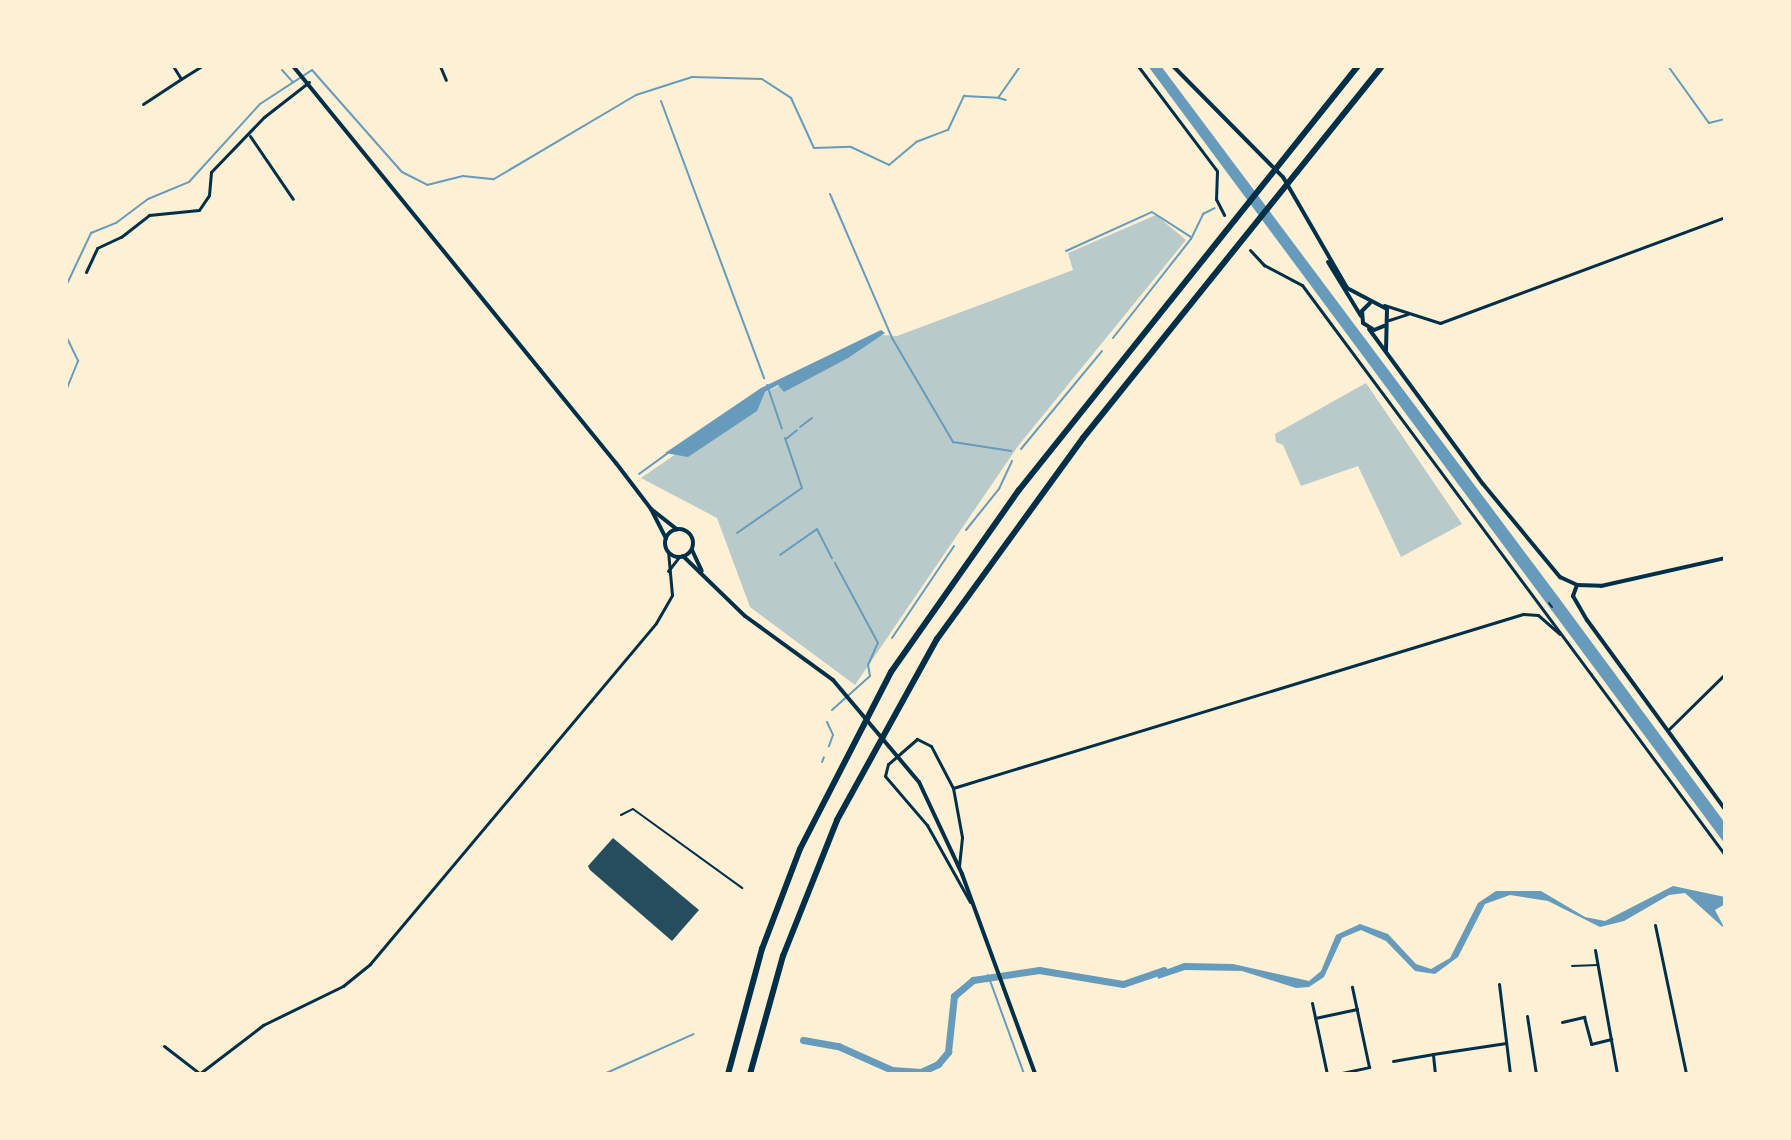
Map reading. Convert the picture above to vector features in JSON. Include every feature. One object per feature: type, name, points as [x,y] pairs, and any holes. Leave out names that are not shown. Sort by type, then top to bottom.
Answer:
[{"type":"highway","points":[[728,1074],[762,949],[800,849],[891,672],[991,526],[1358,66]]},
{"type":"highway","points":[[750,1074],[783,956],[815,871],[855,783],[907,687],[1004,542],[1382,66]]},
{"type":"street","points":[[173,66],[181,79]]},
{"type":"street","points":[[143,104],[202,66]]},
{"type":"street","points":[[164,1046],[199,1074],[263,1025],[343,986],[370,964],[656,623],[672,595],[666,538],[651,509],[294,66]]},
{"type":"street","points":[[440,66],[446,80]]},
{"type":"street","points":[[1138,66],[1217,171],[1216,199],[1224,215]]},
{"type":"street","points":[[1173,66],[1283,177],[1326,256],[1351,293],[1370,303],[1384,305],[1431,323],[1464,315],[1725,217]]},
{"type":"street","points":[[86,272],[97,248],[121,237],[149,215],[199,210],[209,195],[211,172],[307,80]]},
{"type":"street","points":[[249,135],[293,199]]},
{"type":"street","points":[[1250,250],[1264,265],[1302,285],[1725,855]]},
{"type":"street","points":[[1326,256],[1336,282],[1387,356],[1543,560],[1577,585],[1610,585],[1725,558]]},
{"type":"street","points":[[1361,316],[1370,303]]},
{"type":"street","points":[[1384,305],[1389,320]]},
{"type":"street","points":[[1369,329],[1411,314]]},
{"type":"street","points":[[1384,326],[1387,356]]},
{"type":"street","points":[[651,509],[677,529],[689,533],[692,549],[703,573]]},
{"type":"street","points":[[666,538],[677,529]]},
{"type":"street","points":[[668,571],[692,549]]},
{"type":"street","points":[[668,551],[681,556],[703,573],[745,616],[808,658],[840,687],[905,763],[959,866],[1035,1074]]},
{"type":"street","points":[[1577,585],[1573,596],[1580,609],[1725,809]]},
{"type":"street","points":[[953,788],[1523,614],[1538,615],[1563,634]]},
{"type":"street","points":[[1668,730],[1725,674]]},
{"type":"street","points":[[959,866],[962,837],[953,788],[923,738],[913,741],[885,771],[927,825],[976,911]]},
{"type":"street","points":[[1655,925],[1686,1074]]},
{"type":"street","points":[[1595,950],[1617,1074]]},
{"type":"street","points":[[1499,984],[1510,1074]]},
{"type":"street","points":[[1337,1074],[1369,1067],[1352,987]]},
{"type":"street","points":[[1312,1003],[1327,1074]]},
{"type":"street","points":[[1315,1018],[1357,1009]]},
{"type":"street","points":[[1527,1016],[1536,1074]]},
{"type":"street","points":[[1562,1022],[1584,1017],[1591,1044],[1611,1039]]},
{"type":"street","points":[[1393,1061],[1506,1043]]},
{"type":"street","points":[[1433,1054],[1435,1074]]},
{"type":"lane","points":[[621,815],[633,809],[742,888]]},
{"type":"lane","points":[[1572,966],[1598,965]]},
{"type":"shaded area","points":[[1156,215],[1186,240],[1018,446],[855,685],[750,607],[717,518],[641,478],[766,392],[882,335],[897,336],[1073,270],[1068,253]]},
{"type":"shaded area","points":[[1366,383],[1462,524],[1401,557],[1358,466],[1301,486],[1283,445],[1276,442],[1275,434]]},
{"type":"water","points":[[1148,66],[1161,66],[1559,598],[1725,823],[1725,844]]},
{"type":"water","points":[[881,330],[885,333],[848,358],[784,392],[778,385],[765,392],[757,411],[688,457],[665,453],[761,388]]},
{"type":"water","points":[[1673,886],[1725,897],[1725,904],[1715,910],[1725,929],[1685,893],[1669,895],[1624,921],[1600,927],[1548,901],[1510,895],[1485,904],[1458,957],[1435,974],[1415,971],[1386,941],[1361,930],[1342,938],[1324,977],[1309,987],[1296,988],[1242,971],[1185,970],[1158,979],[1157,973],[1184,963],[1233,964],[1309,981],[1321,971],[1336,935],[1360,924],[1388,934],[1416,964],[1431,969],[1450,958],[1478,903],[1496,891],[1541,891],[1585,917],[1605,921]]},
{"type":"building","points":[[613,838],[699,910],[672,941],[590,870],[588,866]]},
{"type":"waterway","points":[[66,286],[91,233],[116,223],[148,199],[189,182],[260,104],[312,70],[402,172],[427,185],[463,176],[494,179],[636,95],[692,77],[762,79],[791,98],[814,148],[851,147],[889,165],[916,142],[948,130],[964,96],[998,98],[1020,66]]},
{"type":"waterway","points":[[1668,66],[1709,123],[1725,119]]},
{"type":"waterway","points":[[282,70],[292,81]]},
{"type":"waterway","points":[[999,98],[1006,100]]},
{"type":"waterway","points":[[661,101],[764,378]]},
{"type":"waterway","points":[[830,194],[892,338],[953,442],[1011,451]]},
{"type":"waterway","points":[[1113,338],[1191,239],[1203,214],[1215,208]]},
{"type":"waterway","points":[[1066,251],[1152,212],[1191,237]]},
{"type":"waterway","points":[[66,336],[78,361],[66,391]]},
{"type":"waterway","points":[[1021,449],[1102,351]]},
{"type":"waterway","points":[[767,385],[782,429]]},
{"type":"waterway","points":[[800,427],[812,418]]},
{"type":"waterway","points":[[786,439],[797,430]]},
{"type":"waterway","points":[[737,533],[802,488],[785,438]]},
{"type":"waterway","points":[[639,474],[668,453]]},
{"type":"waterway","points":[[966,530],[999,489],[1012,461]]},
{"type":"waterway","points":[[780,555],[817,529],[832,558]]},
{"type":"waterway","points":[[892,638],[954,546]]},
{"type":"waterway","points":[[832,710],[870,676],[868,665],[878,643],[835,563]]},
{"type":"waterway","points":[[827,722],[833,735],[829,746]]},
{"type":"waterway","points":[[822,762],[824,757]]},
{"type":"waterway","points":[[803,1040],[838,1046],[892,1070],[921,1072],[938,1064],[948,1052],[954,996],[973,980],[1039,970],[1123,984],[1164,970]]},
{"type":"waterway","points":[[988,975],[1024,1074]]},
{"type":"waterway","points":[[604,1074],[694,1034]]}]
